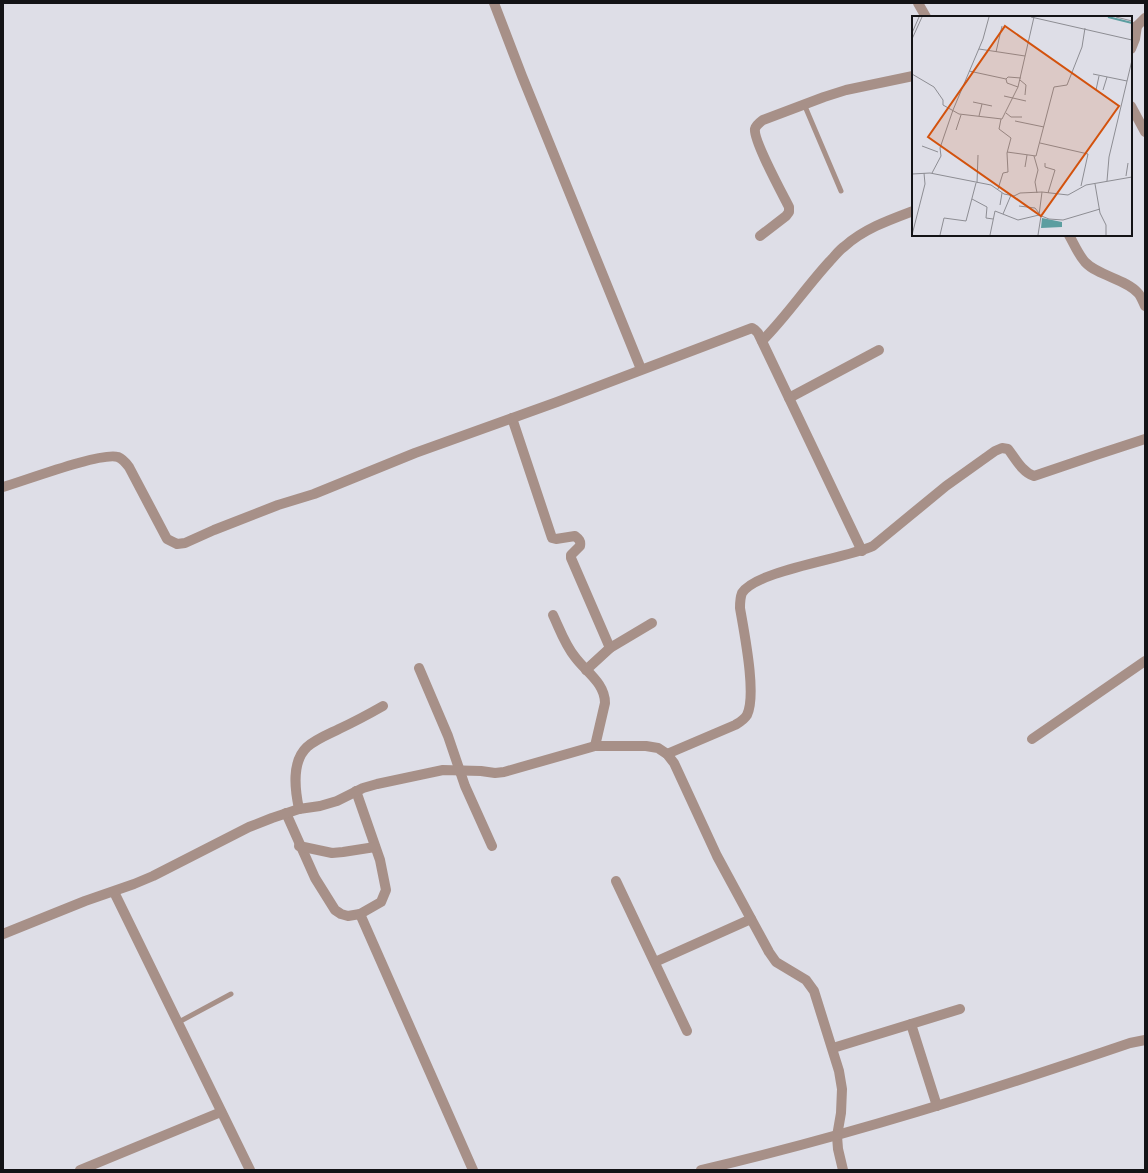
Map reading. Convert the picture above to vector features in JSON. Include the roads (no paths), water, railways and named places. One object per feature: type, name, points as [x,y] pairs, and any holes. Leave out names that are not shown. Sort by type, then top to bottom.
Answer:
[{"type":"street","points":[[494,3],[641,369]]},
{"type":"street","points":[[918,3],[925,16]]},
{"type":"street","points":[[1132,46],[1140,23]]},
{"type":"street","points":[[760,236],[786,216],[789,212],[789,207],[766,160],[755,130],[757,124],[763,120],[804,104],[846,90],[912,76]]},
{"type":"street","points":[[1132,108],[1145,132]]},
{"type":"street","points":[[762,341],[817,275],[844,246],[864,232],[912,211]]},
{"type":"street","points":[[1070,236],[1077,251],[1084,261],[1092,267],[1126,284],[1138,293],[1145,306]]},
{"type":"street","points":[[3,487],[105,456],[118,457],[129,467],[167,539],[177,544],[278,505],[314,494],[415,453],[752,328],[758,333],[762,341],[862,551]]},
{"type":"street","points":[[789,398],[879,350]]},
{"type":"street","points":[[512,418],[552,538],[556,539],[575,536],[579,538],[581,542],[580,546],[571,555],[571,558],[610,648]]},
{"type":"street","points":[[666,754],[736,725],[743,721],[747,715],[750,702],[749,664],[740,600],[742,593],[749,587],[770,576],[807,564],[862,551],[873,546],[946,486],[995,451],[1002,448],[1008,449],[1024,470],[1034,476],[1096,454],[1145,439]]},
{"type":"street","points":[[553,616],[575,657],[602,688],[605,696],[605,703],[595,746]]},
{"type":"street","points":[[586,670],[610,648],[652,623]]},
{"type":"street","points":[[1032,739],[1145,661]]},
{"type":"street","points":[[419,668],[448,736],[465,786],[492,846]]},
{"type":"street","points":[[299,809],[295,781],[298,766],[302,755],[307,748],[320,738],[383,706]]},
{"type":"street","points":[[3,934],[85,901],[114,892],[153,876],[249,827],[299,809],[337,801],[356,791],[377,784],[443,770],[495,773],[504,772],[595,746],[646,746],[658,748],[674,763],[750,919],[776,962],[806,980],[814,991],[833,1048],[842,1089],[841,1113],[837,1136],[838,1149],[843,1170]]},
{"type":"street","points":[[286,813],[299,846],[315,878],[335,910],[348,916],[360,914],[381,902],[386,890],[380,860],[356,791]]},
{"type":"street","points":[[299,846],[332,853],[375,847]]},
{"type":"street","points":[[616,881],[687,1031]]},
{"type":"street","points":[[114,892],[250,1170]]},
{"type":"street","points":[[360,914],[473,1170]]},
{"type":"street","points":[[655,962],[750,919]]},
{"type":"street","points":[[833,1048],[960,1009]]},
{"type":"street","points":[[911,1024],[937,1106]]},
{"type":"street","points":[[702,1170],[837,1136],[1017,1082],[1130,1043],[1145,1040]]},
{"type":"street","points":[[80,1170],[221,1112]]},
{"type":"lane","points":[[804,104],[841,191]]},
{"type":"lane","points":[[177,1023],[231,994]]}]
